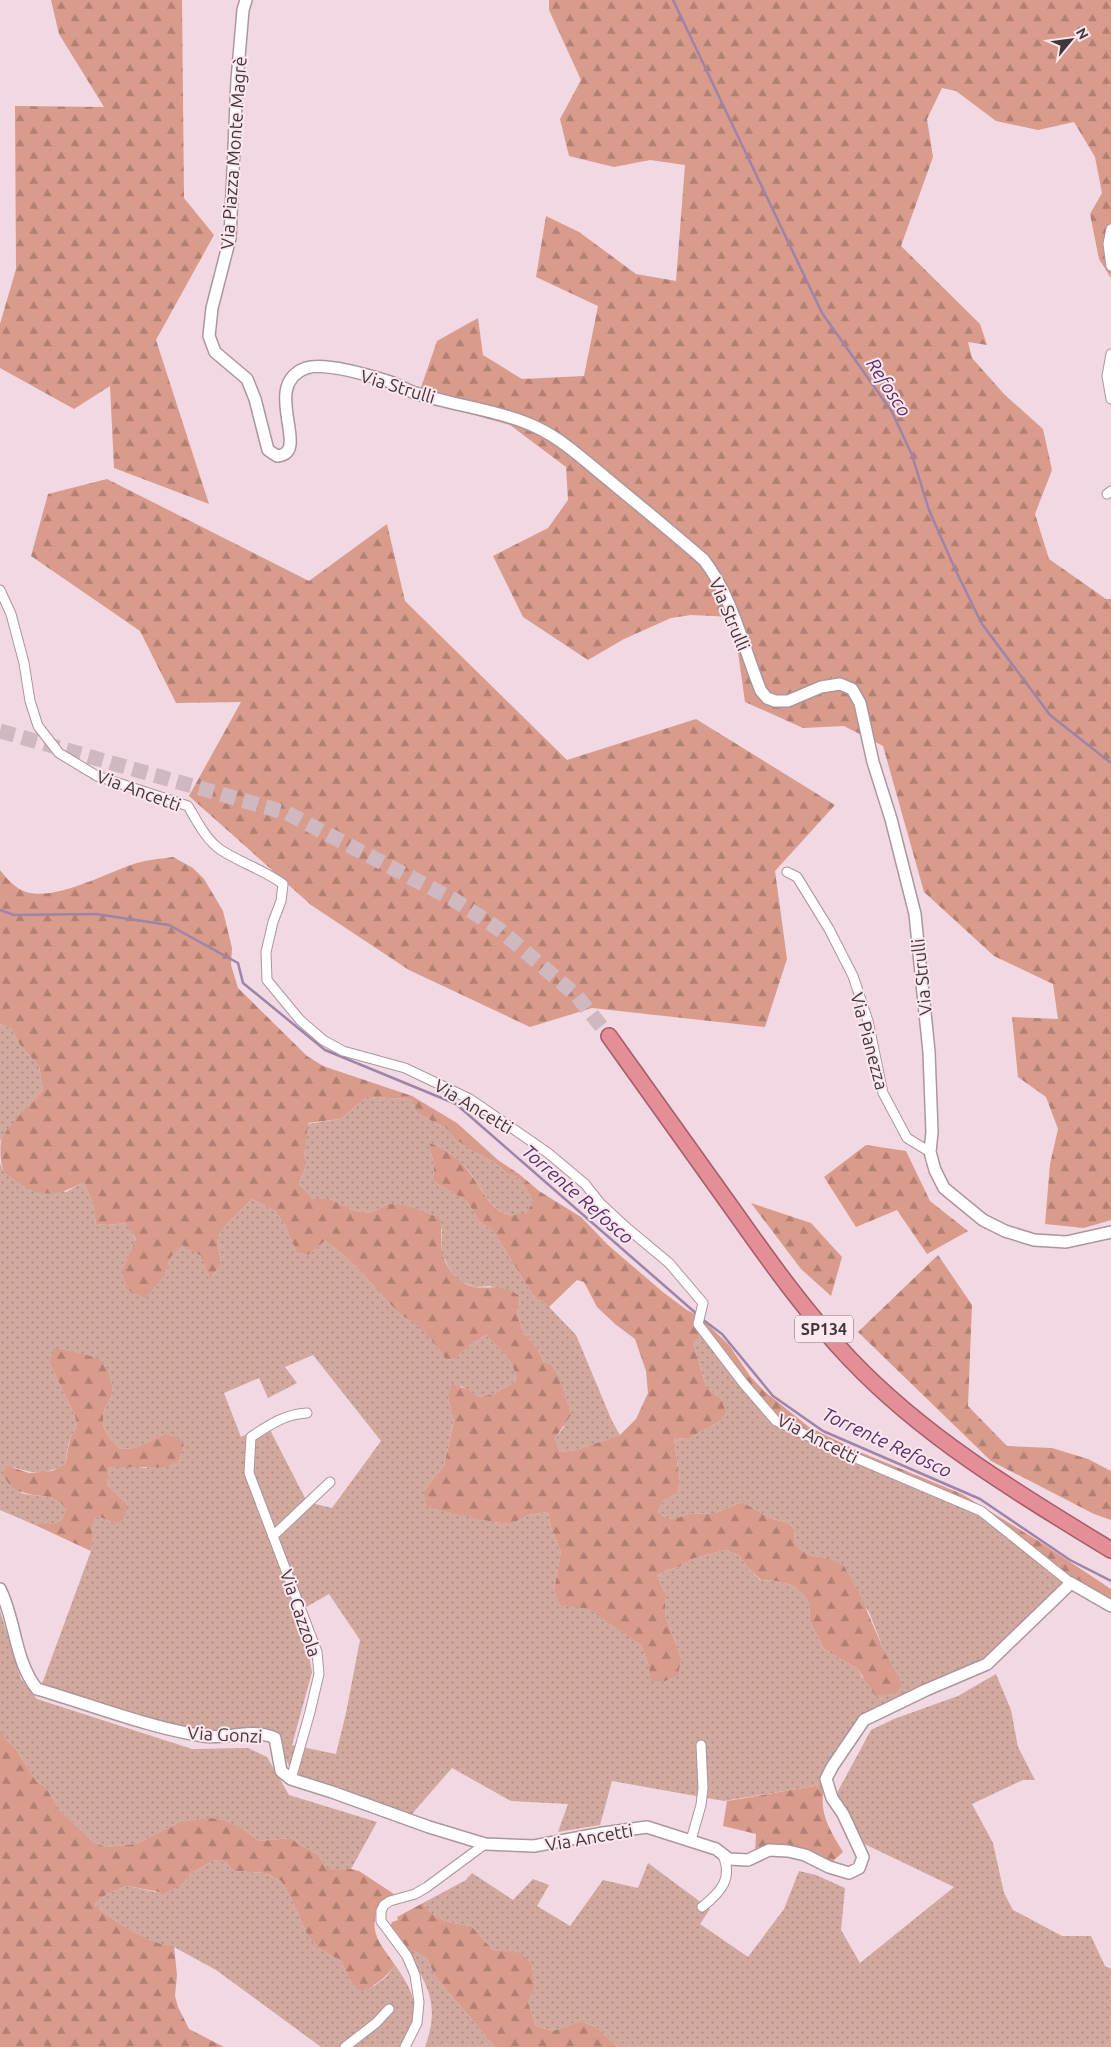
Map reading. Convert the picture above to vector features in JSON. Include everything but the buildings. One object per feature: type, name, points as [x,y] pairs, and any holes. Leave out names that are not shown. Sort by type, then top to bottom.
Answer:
[{"type":"highway","name":"SP134","points":[[609,1036],[774,1267],[850,1360],[904,1410],[957,1451],[1042,1508],[1111,1550]]},
{"type":"street","name":"Via Piazza Monte Magrè","points":[[246,0],[241,26],[237,80],[230,238],[212,308],[209,336],[215,352],[247,379],[255,399],[268,450],[273,454],[282,456]]},
{"type":"street","points":[[1111,229],[1108,244],[1111,266]]},
{"type":"street","points":[[1111,354],[1107,376],[1111,399]]},
{"type":"street","name":"Via Strulli","points":[[282,456],[291,447],[286,410],[287,391],[290,383],[300,372],[316,366],[332,368],[388,382],[415,393],[517,419],[551,435],[578,455],[704,560],[716,575],[761,691],[767,698],[775,701],[788,701],[830,684],[840,684],[852,689],[860,702],[873,762],[915,914],[929,1052],[932,1132],[930,1152]]},
{"type":"street","name":"Via Ancetti","points":[[0,590],[11,614],[24,663],[30,701],[38,726],[60,753],[97,776],[188,806],[203,831],[220,849],[271,875],[283,884],[281,902],[273,922],[266,952],[267,980],[300,1020],[323,1040],[343,1051],[405,1068],[470,1100],[548,1153],[585,1184],[607,1209],[669,1263],[703,1303],[698,1324],[744,1384],[776,1421],[849,1456],[981,1511],[1071,1583],[1111,1606]]},
{"type":"street","name":"Via Pianezza","points":[[787,872],[797,877],[829,929],[853,976],[868,1020],[883,1093],[907,1138],[930,1152]]},
{"type":"street","points":[[930,1152],[935,1170],[944,1188],[983,1220],[1005,1231],[1034,1240],[1066,1242],[1111,1232]]},
{"type":"street","name":"Via Cazzola","points":[[291,1779],[319,1674],[317,1652],[249,1473],[251,1437],[271,1423],[294,1414],[307,1413]]},
{"type":"street","points":[[273,1536],[330,1482]]},
{"type":"street","name":"Via Ancetti","points":[[485,1844],[534,1846],[647,1827],[716,1849],[729,1859],[748,1860],[769,1850],[788,1851],[805,1855],[829,1867],[849,1873],[859,1868],[863,1857],[843,1814],[832,1798],[826,1779],[864,1720],[926,1690],[988,1664],[1071,1583]]},
{"type":"street","name":"Via Gonzi","points":[[0,1589],[6,1602],[21,1661],[37,1689],[178,1731],[206,1736],[265,1733],[275,1738],[281,1771],[291,1779]]},
{"type":"street","points":[[691,1840],[701,1805],[703,1788],[701,1745]]},
{"type":"street","points":[[291,1779],[429,1827],[485,1844]]},
{"type":"street","points":[[405,2047],[417,2023],[419,2002],[416,1982],[407,1956],[382,1921],[381,1911],[384,1905],[390,1901],[415,1894],[485,1844]]},
{"type":"street","points":[[702,1908],[716,1896],[728,1875],[726,1862],[722,1854]]},
{"type":"street","points":[[345,2047],[376,2023],[389,2009]]},
{"type":"shaded area","points":[[0,1024],[11,1028],[20,1045],[39,1066],[43,1090],[0,1141]]},
{"type":"shaded area","points":[[367,1097],[411,1099],[417,1113],[447,1129],[476,1153],[495,1163],[508,1174],[518,1177],[533,1202],[526,1213],[511,1215],[497,1209],[491,1203],[468,1170],[455,1157],[446,1150],[429,1143],[434,1166],[433,1181],[467,1201],[479,1221],[494,1232],[533,1295],[549,1307],[576,1335],[612,1421],[620,1435],[576,1450],[560,1452],[555,1438],[564,1427],[544,1362],[536,1347],[523,1333],[517,1312],[520,1296],[490,1286],[475,1287],[459,1281],[449,1268],[442,1254],[442,1229],[388,1204],[371,1213],[355,1211],[330,1199],[313,1199],[299,1184],[307,1162],[304,1157],[307,1124],[340,1119]]},
{"type":"shaded area","points":[[0,1163],[3,1170],[66,1192],[84,1182],[93,1204],[96,1224],[127,1223],[136,1240],[122,1270],[165,1275],[170,1258],[182,1244],[201,1256],[212,1277],[221,1264],[217,1238],[226,1225],[252,1199],[275,1211],[284,1223],[297,1253],[308,1255],[325,1241],[337,1249],[400,1314],[423,1330],[446,1360],[455,1359],[471,1344],[486,1335],[510,1361],[516,1381],[494,1394],[478,1397],[461,1386],[448,1398],[454,1419],[444,1466],[424,1490],[476,1517],[493,1522],[510,1524],[528,1515],[548,1512],[551,1527],[561,1552],[554,1590],[560,1604],[589,1609],[605,1619],[641,1645],[649,1666],[681,1658],[665,1615],[666,1595],[657,1576],[667,1570],[679,1567],[692,1559],[725,1550],[739,1555],[747,1567],[760,1580],[792,1585],[802,1593],[809,1603],[810,1622],[824,1649],[858,1669],[863,1678],[884,1651],[869,1612],[828,1558],[809,1555],[795,1545],[794,1529],[787,1522],[772,1519],[742,1502],[715,1513],[689,1514],[677,1518],[667,1519],[658,1512],[663,1501],[677,1493],[680,1482],[674,1438],[688,1439],[720,1421],[721,1399],[706,1387],[693,1343],[701,1334],[711,1337],[740,1371],[747,1384],[773,1417],[900,1480],[972,1505],[1074,1584],[999,1653],[870,1715],[826,1784],[724,1801],[612,1781],[600,1825],[558,1832],[568,1804],[511,1801],[452,1768],[411,1815],[294,1777],[277,1739],[191,1735],[43,1686],[42,1684],[91,1551],[92,1524],[97,1516],[114,1523],[128,1505],[107,1485],[109,1467],[147,1468],[165,1434],[135,1448],[121,1449],[108,1437],[104,1427],[103,1415],[111,1398],[112,1385],[110,1377],[101,1361],[87,1355],[50,1364],[75,1416],[77,1427],[70,1440],[65,1464],[45,1472],[33,1472],[13,1467],[21,1493],[52,1498],[62,1504],[66,1509],[62,1519],[54,1524],[42,1522],[35,1525],[0,1510]],"holes":[[[313,1355],[381,1441],[332,1508],[307,1502],[267,1424],[241,1437],[224,1393],[259,1378],[268,1398],[297,1383],[285,1367]],[[329,1594],[360,1640],[336,1754],[292,1745],[312,1672],[301,1610]]]},
{"type":"shaded area","points":[[0,1611],[21,1679],[37,1699],[192,1749],[248,1748],[267,1757],[289,1795],[377,1822],[351,1869],[332,1871],[325,1867],[318,1854],[298,1844],[291,1838],[259,1841],[243,1829],[178,1823],[136,1844],[106,1847],[93,1842],[59,1809],[46,1788],[36,1781],[16,1749],[6,1739],[0,1729]]},
{"type":"shaded area","points":[[996,1674],[1011,1710],[1018,1747],[1035,1780],[1023,1780],[972,1804],[993,1843],[1004,1893],[1013,1910],[1062,1936],[1091,1936],[1105,1966],[1111,1969],[1111,2047],[618,2047],[596,2027],[580,2021],[553,2031],[536,2026],[528,2002],[535,1987],[532,1965],[521,1954],[493,1950],[471,1926],[444,1920],[432,1914],[423,1903],[466,1880],[472,1873],[513,1900],[533,1879],[549,1885],[537,1906],[570,1926],[603,1880],[638,1888],[648,1863],[710,1909],[700,1924],[748,1957],[784,1909],[799,1871],[816,1875],[845,1888],[841,1930],[860,1963],[954,1887],[850,1837],[836,1802],[838,1791],[871,1730],[894,1719],[958,1696]]},
{"type":"shaded area","points":[[214,1860],[226,1862],[234,1871],[266,1873],[281,1881],[307,1934],[318,1948],[341,1961],[352,1984],[374,1986],[386,1977],[395,1965],[408,1986],[414,2004],[415,2013],[407,2047],[321,2047],[216,1970],[174,1947],[165,1946],[144,1937],[122,1925],[95,1906],[96,1902],[107,1894],[127,1886],[155,1892],[183,1884],[190,1874]]},
{"type":"shaded area","points":[[418,1950],[427,1959],[435,1976],[495,2047],[425,2047],[432,2019],[430,1996],[421,1975],[406,1951]]},
{"type":"green space","points":[[51,0],[182,0],[184,198],[214,235],[156,340],[209,504],[114,468],[110,386],[74,409],[0,368],[0,324],[16,269],[15,106],[104,107],[59,34]]},
{"type":"green space","points":[[549,0],[1111,0],[1111,278],[1099,259],[1090,214],[1102,193],[1095,157],[1074,122],[1038,130],[996,121],[956,91],[942,88],[927,119],[933,157],[901,246],[980,324],[987,345],[968,342],[972,358],[1005,395],[1043,429],[1052,470],[1035,514],[1049,559],[1106,599],[1111,599],[1111,1220],[1084,1228],[1045,1224],[1050,1164],[1058,1129],[1046,1097],[1018,1077],[1012,1017],[1058,1019],[1053,984],[994,956],[924,892],[883,746],[844,726],[803,728],[745,702],[733,617],[691,615],[671,618],[624,639],[588,660],[523,617],[493,556],[548,528],[568,500],[566,467],[510,425],[417,399],[437,341],[478,318],[483,355],[522,379],[584,376],[598,306],[536,277],[546,216],[579,232],[636,274],[676,281],[685,165],[650,160],[614,167],[569,156],[560,119],[581,80],[549,10]]},
{"type":"green space","points":[[107,479],[309,581],[387,524],[405,601],[567,760],[696,719],[835,805],[775,871],[787,959],[765,1027],[592,1008],[530,1027],[409,970],[311,905],[189,796],[241,702],[176,703],[140,631],[31,556],[48,494]]},
{"type":"green space","points":[[173,857],[193,868],[204,879],[223,911],[232,948],[231,965],[238,988],[307,1056],[323,1066],[412,1096],[457,1123],[498,1160],[539,1191],[581,1217],[608,1245],[664,1293],[687,1310],[699,1316],[729,1345],[750,1376],[764,1391],[809,1427],[860,1452],[962,1494],[1111,1589],[1111,1604],[1085,1588],[972,1505],[872,1471],[850,1456],[773,1417],[747,1384],[740,1371],[711,1337],[701,1334],[693,1343],[706,1387],[721,1399],[726,1412],[720,1421],[688,1439],[674,1438],[680,1482],[677,1493],[663,1501],[658,1512],[667,1519],[677,1518],[689,1514],[715,1513],[742,1502],[772,1519],[787,1522],[794,1529],[795,1545],[809,1555],[828,1558],[844,1566],[861,1597],[884,1651],[900,1681],[901,1687],[896,1693],[876,1696],[858,1669],[824,1649],[810,1622],[809,1603],[802,1593],[792,1585],[761,1580],[747,1567],[739,1555],[725,1550],[692,1559],[679,1567],[667,1570],[657,1576],[666,1595],[665,1615],[681,1658],[678,1675],[665,1681],[651,1681],[649,1666],[641,1645],[589,1609],[560,1605],[554,1590],[561,1552],[551,1527],[548,1512],[528,1515],[511,1524],[493,1522],[427,1507],[424,1490],[444,1466],[454,1420],[448,1398],[452,1384],[469,1390],[478,1397],[494,1394],[516,1381],[510,1361],[486,1335],[471,1344],[455,1359],[446,1360],[427,1334],[415,1323],[400,1314],[337,1249],[325,1241],[308,1255],[297,1253],[284,1223],[275,1211],[252,1199],[226,1225],[217,1238],[221,1264],[211,1278],[201,1256],[182,1245],[170,1258],[165,1275],[145,1298],[128,1290],[122,1270],[136,1239],[126,1223],[96,1224],[93,1204],[84,1182],[63,1191],[40,1193],[16,1181],[3,1168],[0,1147],[4,1135],[43,1090],[39,1066],[20,1045],[11,1028],[0,1024],[0,870],[22,891],[37,894],[51,893],[65,890],[136,863]],"holes":[[[367,1097],[411,1099],[417,1113],[447,1129],[457,1140],[495,1163],[508,1174],[518,1177],[526,1188],[533,1202],[526,1213],[513,1215],[504,1213],[492,1204],[473,1177],[456,1158],[429,1143],[434,1166],[433,1181],[467,1201],[479,1221],[494,1232],[533,1295],[549,1307],[577,1280],[584,1282],[597,1307],[635,1339],[646,1371],[648,1393],[636,1419],[620,1435],[576,1450],[560,1452],[555,1438],[571,1415],[559,1379],[552,1366],[544,1362],[536,1347],[523,1333],[517,1312],[520,1296],[502,1288],[469,1286],[454,1275],[446,1264],[442,1252],[440,1218],[405,1205],[388,1204],[371,1213],[355,1211],[330,1199],[313,1199],[299,1184],[307,1162],[304,1157],[308,1123],[340,1119]]]},
{"type":"green space","points":[[866,1145],[906,1151],[930,1201],[968,1231],[927,1254],[897,1210],[856,1227],[824,1177]]},
{"type":"green space","points":[[751,1203],[811,1223],[842,1257],[831,1296],[801,1269]]},
{"type":"green space","points":[[938,1255],[972,1305],[968,1406],[1007,1446],[1052,1448],[1088,1459],[1111,1471],[1111,1520],[1094,1514],[991,1461],[858,1332]]},
{"type":"green space","points":[[54,1348],[101,1360],[110,1376],[112,1385],[111,1396],[103,1415],[105,1432],[121,1449],[135,1448],[165,1434],[179,1438],[184,1446],[177,1462],[164,1467],[109,1467],[107,1485],[128,1505],[123,1520],[114,1523],[97,1516],[92,1524],[91,1551],[35,1525],[42,1522],[54,1524],[62,1519],[66,1509],[60,1502],[52,1498],[24,1493],[15,1489],[8,1482],[3,1472],[8,1466],[29,1473],[52,1471],[65,1464],[70,1440],[77,1427],[75,1416],[50,1364]]},
{"type":"green space","points":[[0,1729],[6,1739],[16,1749],[36,1781],[46,1788],[59,1809],[93,1842],[106,1847],[136,1844],[178,1823],[210,1818],[222,1820],[243,1829],[259,1841],[291,1838],[298,1844],[318,1854],[325,1867],[332,1870],[351,1869],[359,1871],[394,1894],[381,1904],[376,1914],[375,1929],[379,1941],[395,1965],[381,1980],[362,1991],[352,1984],[341,1961],[318,1948],[307,1934],[281,1881],[266,1873],[234,1871],[226,1862],[214,1860],[190,1874],[183,1884],[165,1893],[127,1886],[107,1894],[96,1902],[95,1906],[122,1925],[144,1937],[154,1942],[174,1946],[177,1975],[175,1996],[178,2007],[189,2029],[224,2047],[0,2047]]},
{"type":"green space","points":[[826,1784],[823,1802],[826,1820],[843,1852],[832,1862],[781,1847],[755,1853],[756,1834],[723,1826],[727,1801]]},
{"type":"green space","points":[[423,1903],[432,1914],[444,1920],[471,1926],[493,1950],[521,1953],[532,1965],[535,1987],[528,2002],[536,2026],[553,2031],[580,2021],[596,2027],[618,2047],[495,2047],[435,1976],[427,1959],[418,1951],[406,1951],[390,1927],[392,1922],[398,1920],[397,1917]]},
{"type":"waterway","name":"Refosco","points":[[673,0],[822,313],[892,412],[912,455],[929,510],[982,624],[1050,715],[1111,763]]},
{"type":"waterway","name":"Torrente Refosco","points":[[0,910],[14,915],[96,914],[169,925],[238,963],[243,983],[325,1050],[456,1104],[698,1315]]},
{"type":"waterway","name":"Torrente Refosco","points":[[702,1319],[722,1334],[773,1396],[823,1431],[980,1499],[1070,1560],[1111,1581]]},
{"type":"tunnel","points":[[0,731],[287,813],[456,901],[500,930],[577,996],[609,1036]]}]
